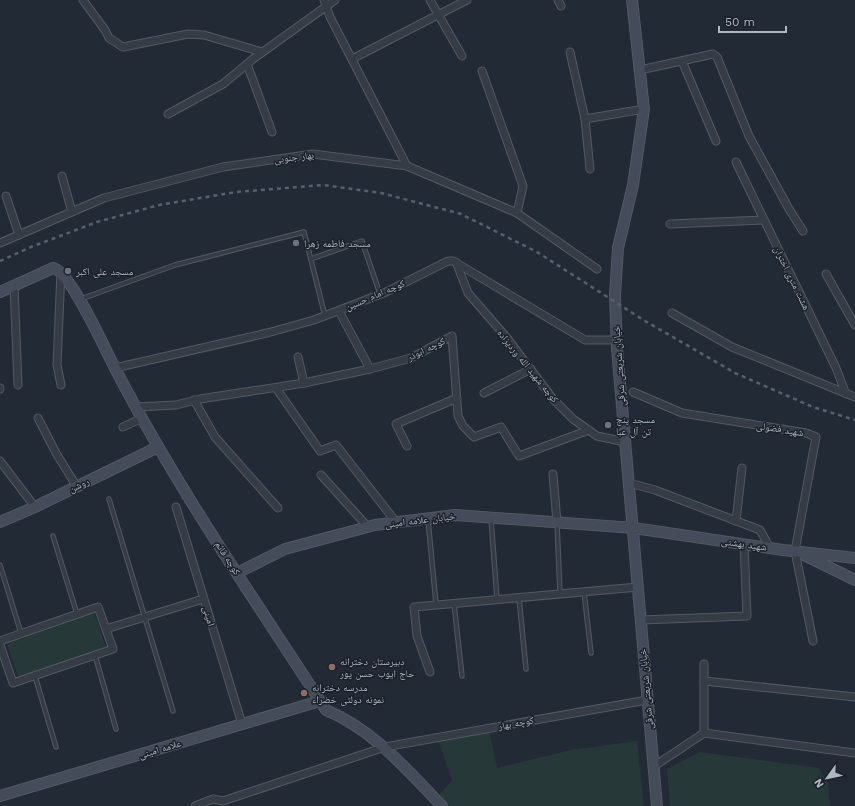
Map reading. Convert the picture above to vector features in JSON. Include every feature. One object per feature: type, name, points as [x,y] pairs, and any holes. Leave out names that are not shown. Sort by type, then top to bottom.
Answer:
[{"type":"street","points":[[83,0],[105,30],[109,38],[122,47],[188,34],[204,35],[262,52]]},
{"type":"street","points":[[168,114],[223,84],[326,3],[336,0]]},
{"type":"street","points":[[430,0],[462,56]]},
{"type":"street","points":[[352,59],[439,16],[467,0]]},
{"type":"street","name":"خیابان شریعتی شرقی","points":[[632,0],[644,109],[632,185],[618,248],[615,295],[625,442],[634,528],[647,700],[657,806]]},
{"type":"street","points":[[326,3],[330,17],[407,166]]},
{"type":"street","points":[[570,52],[585,119],[590,170]]},
{"type":"street","points":[[640,70],[713,54],[717,57],[749,136],[789,209],[804,231]]},
{"type":"street","points":[[682,61],[716,140]]},
{"type":"street","points":[[247,64],[272,132]]},
{"type":"street","points":[[482,71],[523,186],[516,213]]},
{"type":"street","points":[[585,119],[644,109]]},
{"type":"street","name":"بهار جنوبی","points":[[0,243],[104,198],[223,167],[313,154],[407,166],[516,213],[597,268]]},
{"type":"street","name":"هشت متری اختران","points":[[736,162],[836,368],[846,394]]},
{"type":"street","points":[[62,176],[72,212]]},
{"type":"street","points":[[6,196],[19,235]]},
{"type":"street","points":[[670,224],[764,220]]},
{"type":"street","name":"کوچه امام حسین","points":[[115,368],[267,333],[325,316],[380,294],[448,261],[456,262]]},
{"type":"street","points":[[456,262],[585,340],[617,340]]},
{"type":"street","name":"کوچه شهید الله وردیزاده","points":[[456,262],[468,293],[507,338],[553,399],[573,419],[597,436],[625,442]]},
{"type":"street","points":[[0,292],[53,268],[61,271],[57,365],[61,385]]},
{"type":"street","name":"کوچه قائم","points":[[61,271],[80,299],[115,368],[158,447],[326,710],[346,718],[385,747],[442,806]]},
{"type":"street","points":[[826,274],[855,325]]},
{"type":"street","points":[[14,285],[18,384]]},
{"type":"street","points":[[339,310],[370,369]]},
{"type":"street","points":[[672,313],[732,347],[855,397]]},
{"type":"street","name":"کوچه ابوذر","points":[[136,407],[176,405],[194,400],[304,383],[370,369],[410,358],[452,336],[458,416],[463,426],[474,437],[501,427],[519,456],[589,430]]},
{"type":"street","points":[[298,357],[304,383]]},
{"type":"street","points":[[484,393],[531,369]]},
{"type":"street","points":[[276,388],[320,451],[336,445],[396,522]]},
{"type":"street","name":"شهید فضولی","points":[[633,392],[682,413],[710,419],[806,433],[816,437],[797,552]]},
{"type":"street","points":[[407,446],[396,424],[456,398]]},
{"type":"street","points":[[194,400],[214,437],[278,508]]},
{"type":"street","points":[[38,418],[56,453],[77,487]]},
{"type":"street","points":[[123,427],[142,418]]},
{"type":"street","name":"روشن","points":[[0,522],[77,487],[158,447]]},
{"type":"street","points":[[0,461],[34,507]]},
{"type":"street","points":[[736,521],[742,468]]},
{"type":"street","points":[[554,474],[557,522]]},
{"type":"street","points":[[321,475],[368,527]]},
{"type":"street","points":[[629,483],[655,490],[760,530],[770,548]]},
{"type":"street","name":"امینی","points":[[176,507],[242,724]]},
{"type":"street","name":"خیابان علامه امینی","points":[[237,572],[285,549],[368,527],[455,515],[634,528]]},
{"type":"street","name":"شهید بهشتی","points":[[634,528],[797,552],[855,558]]},
{"type":"street","points":[[641,620],[747,616],[744,544]]},
{"type":"street","points":[[797,552],[855,580]]},
{"type":"street","points":[[797,552],[812,641]]},
{"type":"street","points":[[430,672],[417,636],[414,606],[638,588]]},
{"type":"street","points":[[106,629],[204,598]]},
{"type":"street","points":[[0,641],[98,607],[113,649],[13,684],[3,661],[0,645]]},
{"type":"street","points":[[704,664],[704,733]]},
{"type":"street","points":[[704,681],[855,698]]},
{"type":"street","name":"کوچه بهار","points":[[195,806],[212,799],[223,802],[385,747],[647,700]]},
{"type":"street","name":"علامه امینی","points":[[0,796],[320,701]]},
{"type":"street","points":[[653,768],[704,733],[855,753]]},
{"type":"lane","points":[[80,299],[175,265],[304,232],[325,316]]},
{"type":"lane","points":[[311,259],[362,241],[380,294]]},
{"type":"lane","points":[[109,499],[173,712]]},
{"type":"lane","points":[[428,518],[436,604]]},
{"type":"lane","points":[[491,518],[497,600]]},
{"type":"lane","points":[[557,522],[560,594]]},
{"type":"lane","points":[[53,536],[78,614]]},
{"type":"lane","points":[[0,565],[21,633]]},
{"type":"lane","points":[[584,592],[591,653]]},
{"type":"lane","points":[[520,598],[526,669]]},
{"type":"lane","points":[[454,603],[462,676]]},
{"type":"lane","points":[[95,656],[116,729]]},
{"type":"lane","points":[[35,676],[56,747]]},
{"type":"shaded area","points":[[94,613],[106,647],[18,677],[7,644]]},
{"type":"shaded area","points":[[489,729],[497,768],[571,750],[637,741],[644,806],[449,806],[439,795],[452,780],[438,740]]},
{"type":"shaded area","points":[[700,752],[819,768],[828,783],[830,806],[670,806],[667,769]]},
{"type":"railway","points":[[0,261],[31,247],[97,222],[159,205],[236,192],[323,185],[381,193],[461,214],[537,252],[645,321],[735,373],[813,407],[855,420]]},
{"type":"place","name":"مسجد فاطمه زهرا","points":[[296,243]]},
{"type":"place","name":"مسجد علی اکبر","points":[[68,271]]},
{"type":"place","name":"مسجد پنج تن آل عبا","points":[[608,425]]},
{"type":"place","name":"دبیرستان دخترانه حاج ایوب حسن پور","points":[[332,667]]},
{"type":"place","name":"مدرسه دخترانه نمونه دولتی خضراء","points":[[304,693]]}]
